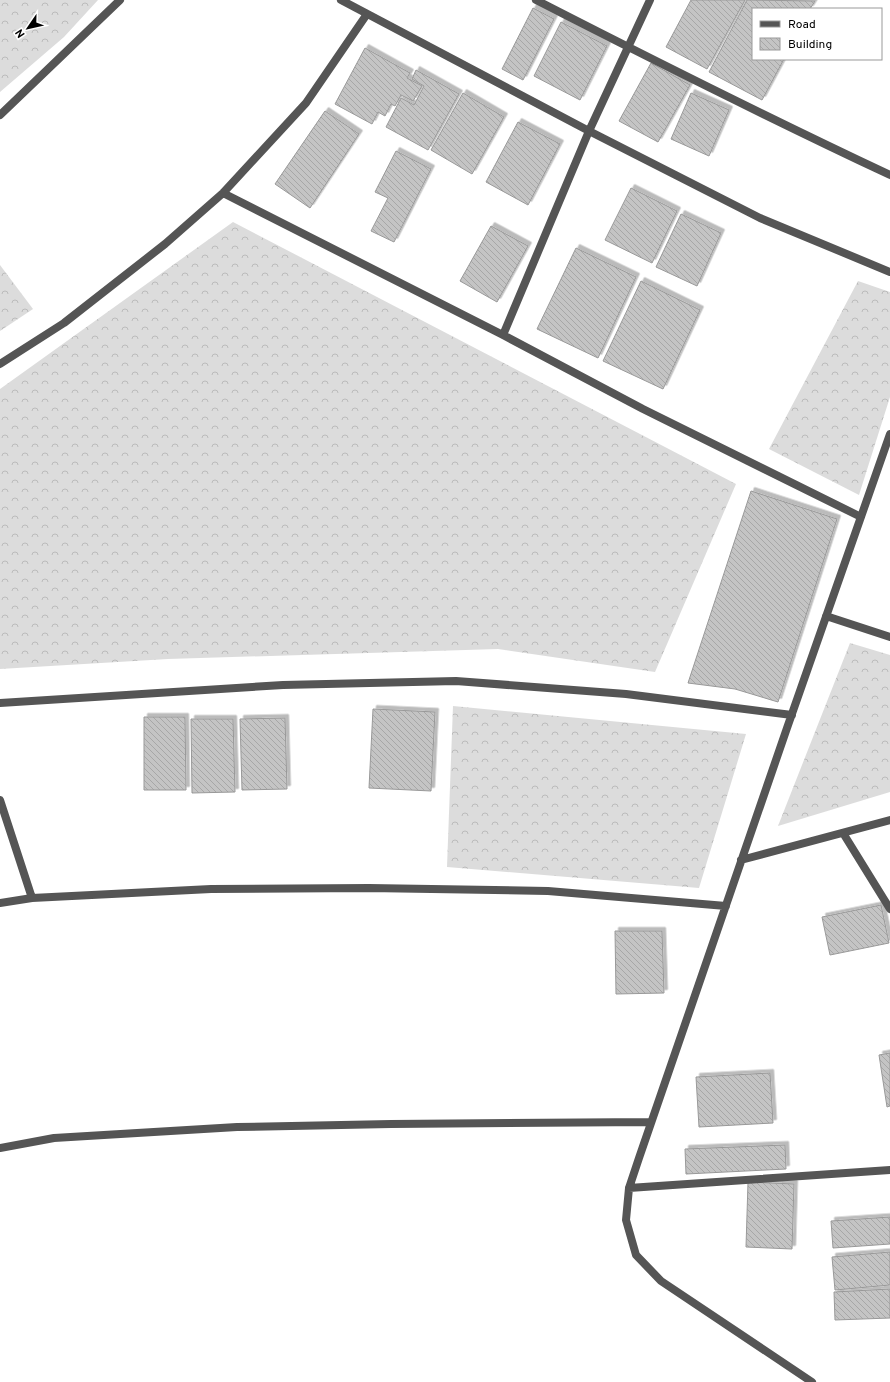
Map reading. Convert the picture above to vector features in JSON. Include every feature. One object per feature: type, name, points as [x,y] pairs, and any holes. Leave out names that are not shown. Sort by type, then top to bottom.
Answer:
[{"type":"street","points":[[0,115],[120,0]]},
{"type":"street","points":[[341,0],[589,131],[760,218],[890,272]]},
{"type":"street","points":[[536,0],[628,47],[890,175]]},
{"type":"street","points":[[502,335],[589,131],[650,0]]},
{"type":"street","points":[[0,364],[64,323],[165,244],[223,193],[306,103],[367,14]]},
{"type":"street","points":[[223,193],[502,335],[643,409],[861,517]]},
{"type":"street","points":[[812,1382],[661,1281],[636,1255],[626,1220],[629,1188],[651,1122],[890,434]]},
{"type":"street","points":[[826,616],[890,637]]},
{"type":"street","points":[[0,703],[283,685],[456,681],[626,694],[792,714]]},
{"type":"street","points":[[0,800],[32,898]]},
{"type":"street","points":[[741,860],[890,820]]},
{"type":"street","points":[[843,833],[890,909]]},
{"type":"street","points":[[0,903],[32,898],[211,889],[369,888],[548,891],[726,906]]},
{"type":"street","points":[[0,1148],[54,1138],[237,1127],[651,1122]]},
{"type":"street","points":[[629,1188],[890,1170]]},
{"type":"green space","points":[[0,0],[98,0],[64,37],[0,92]]},
{"type":"green space","points":[[233,222],[736,484],[655,672],[498,649],[168,659],[0,669],[0,389]]},
{"type":"green space","points":[[0,265],[33,309],[0,331]]},
{"type":"green space","points":[[858,281],[890,292],[890,397],[859,495],[769,449]]},
{"type":"green space","points":[[850,643],[890,655],[890,792],[778,826]]},
{"type":"green space","points":[[453,706],[746,734],[699,888],[447,867]]},
{"type":"building","points":[[691,0],[745,0],[707,69],[666,47]]},
{"type":"building","points":[[747,0],[815,1],[811,8],[752,8],[752,60],[783,60],[762,100],[709,72]]},
{"type":"building","points":[[533,8],[554,19],[523,80],[502,69]]},
{"type":"building","points":[[561,22],[607,46],[580,100],[534,76]]},
{"type":"building","points":[[365,48],[410,73],[407,78],[422,86],[413,101],[401,95],[395,106],[391,104],[385,116],[378,112],[372,124],[335,104]]},
{"type":"building","points":[[651,63],[690,85],[658,142],[619,121]]},
{"type":"building","points":[[416,70],[459,94],[428,150],[386,127],[401,98],[414,105],[424,86],[412,79]]},
{"type":"building","points":[[463,93],[504,117],[472,174],[431,150]]},
{"type":"building","points":[[691,93],[729,110],[709,156],[671,139]]},
{"type":"building","points":[[325,111],[359,134],[310,208],[275,184]]},
{"type":"building","points":[[518,122],[560,144],[528,205],[486,182]]},
{"type":"building","points":[[396,151],[431,169],[394,242],[371,231],[388,198],[375,192]]},
{"type":"building","points":[[631,188],[677,211],[652,263],[605,240]]},
{"type":"building","points":[[681,214],[721,233],[697,286],[656,267]]},
{"type":"building","points":[[491,226],[528,246],[497,302],[460,281]]},
{"type":"building","points":[[576,248],[636,277],[598,358],[537,329]]},
{"type":"building","points":[[641,281],[700,310],[663,389],[603,361]]},
{"type":"building","points":[[751,491],[837,519],[778,702],[735,689],[688,683]]},
{"type":"building","points":[[373,709],[435,712],[431,791],[369,788]]},
{"type":"building","points":[[144,717],[185,717],[186,790],[144,790]]},
{"type":"building","points":[[285,718],[287,789],[242,790],[240,719]]},
{"type":"building","points":[[191,719],[233,719],[235,792],[192,793]]},
{"type":"building","points":[[881,905],[889,943],[830,955],[822,917]]},
{"type":"building","points":[[615,931],[662,931],[664,993],[616,994]]},
{"type":"building","points":[[890,1053],[890,1106],[887,1107],[879,1055]]},
{"type":"building","points":[[770,1073],[773,1123],[699,1127],[696,1077]]},
{"type":"building","points":[[785,1145],[786,1169],[686,1174],[685,1149]]},
{"type":"building","points":[[748,1182],[794,1184],[792,1249],[746,1247]]},
{"type":"building","points":[[890,1217],[890,1244],[833,1248],[831,1221]]},
{"type":"building","points":[[890,1252],[890,1285],[835,1290],[832,1257]]},
{"type":"building","points":[[890,1289],[890,1318],[835,1320],[834,1292]]}]
